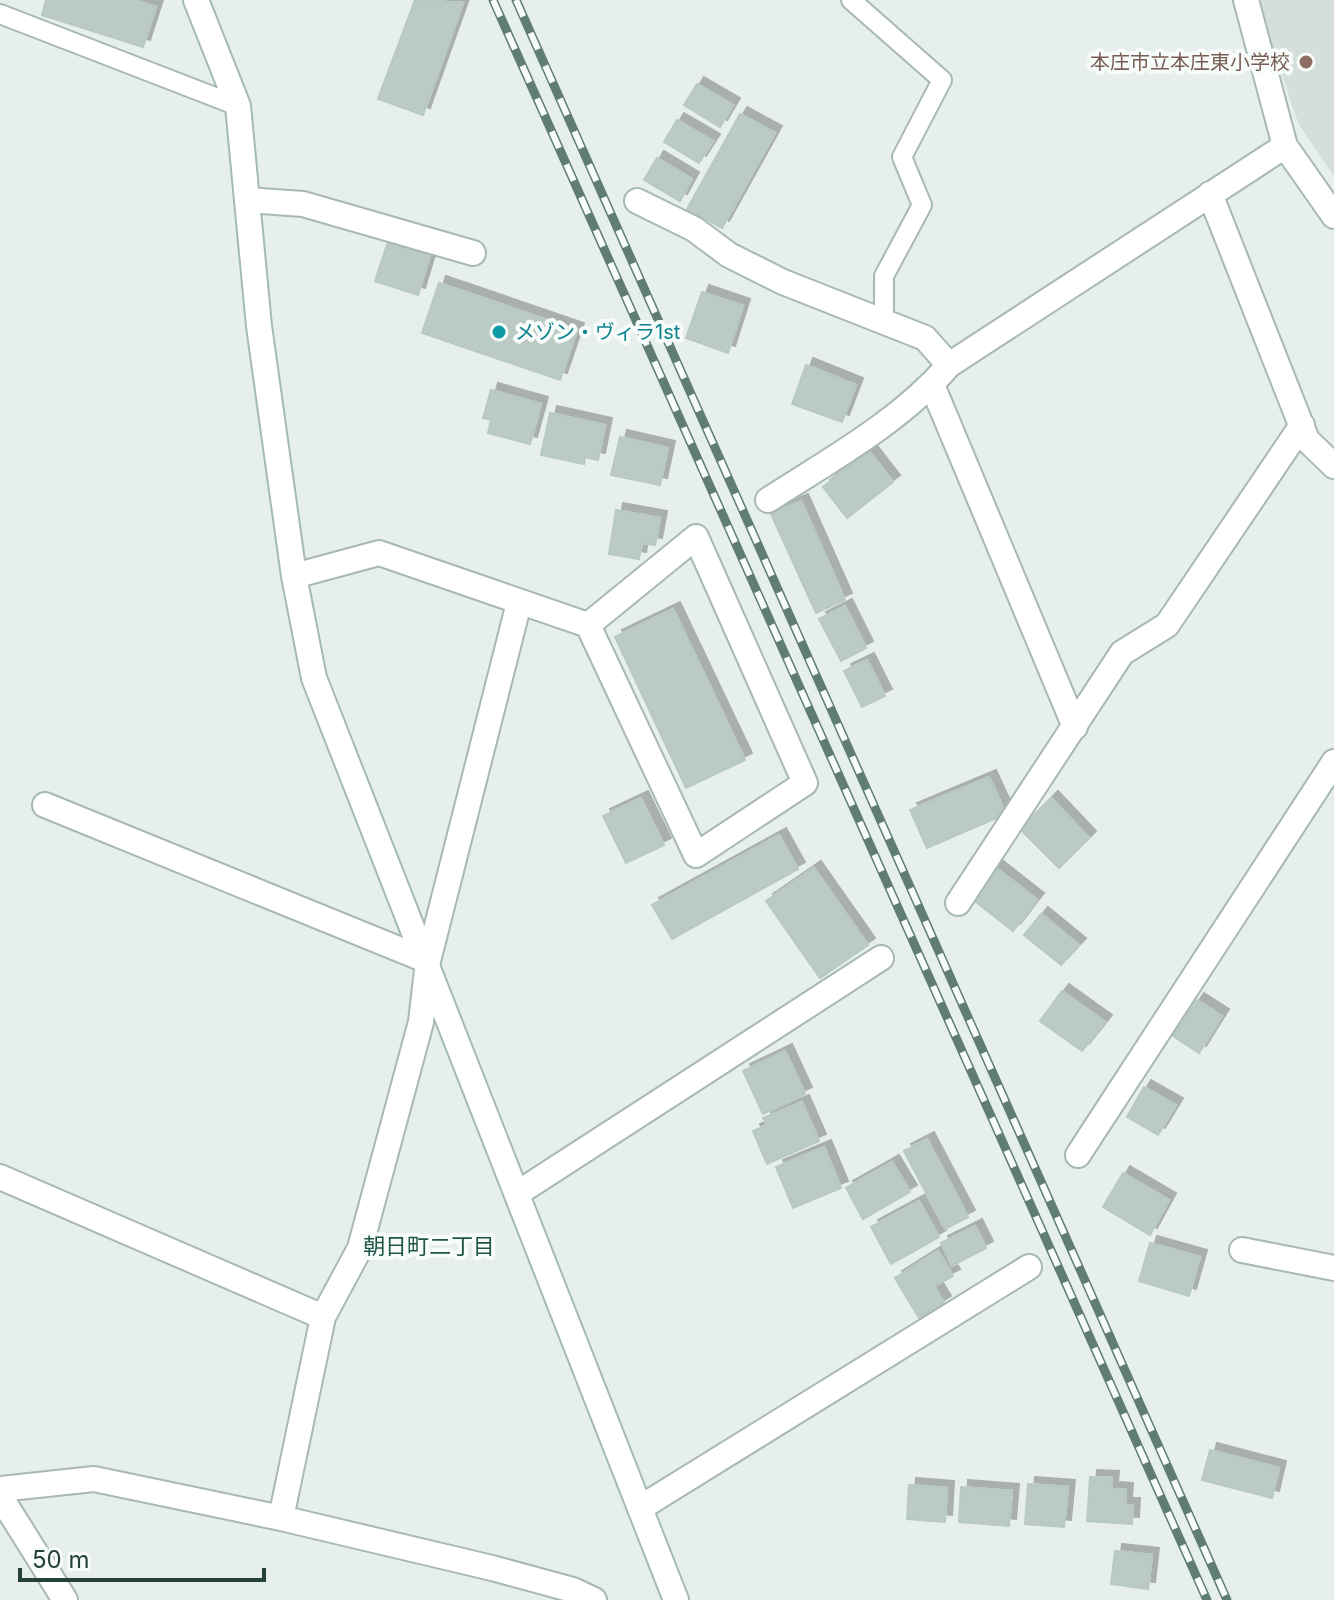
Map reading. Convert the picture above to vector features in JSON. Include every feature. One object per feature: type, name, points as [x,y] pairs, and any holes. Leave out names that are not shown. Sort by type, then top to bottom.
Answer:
[{"type":"street","points":[[1246,0],[1285,146],[1334,216]]},
{"type":"street","points":[[203,6],[238,106],[259,326],[294,576],[314,678],[428,961],[676,1600]]},
{"type":"street","points":[[768,500],[863,438],[932,385],[949,365],[1285,146]]},
{"type":"street","points":[[1210,194],[1307,440],[1334,466]]},
{"type":"street","points":[[247,200],[303,204],[473,253]]},
{"type":"street","points":[[637,201],[694,229],[729,255],[783,282],[925,338],[949,365]]},
{"type":"street","points":[[932,385],[1075,727]]},
{"type":"street","points":[[958,903],[1122,653],[1167,625],[1302,425]]},
{"type":"street","points":[[294,576],[379,553],[588,625],[696,855],[805,783],[696,537],[588,625]]},
{"type":"street","points":[[281,1518],[323,1317],[360,1248],[421,1022],[428,961],[519,603]]},
{"type":"street","points":[[1078,1155],[1334,762]]},
{"type":"street","points":[[45,805],[428,961]]},
{"type":"street","points":[[518,1193],[881,958]]},
{"type":"street","points":[[0,1177],[323,1317]]},
{"type":"street","points":[[1242,1250],[1334,1268]]},
{"type":"street","points":[[640,1508],[1029,1267]]},
{"type":"street","points":[[0,1489],[94,1479],[281,1518],[579,1597]]},
{"type":"street","points":[[0,1496],[65,1600]]},
{"type":"lane","points":[[851,0],[942,80],[902,157],[922,205],[884,276],[884,322]]},
{"type":"lane","points":[[0,14],[238,106]]},
{"type":"shaded area","name":"本庄市立本庄東小学校","points":[[1256,0],[1334,0],[1334,176],[1299,125]]},
{"type":"building","points":[[46,0],[134,0],[156,7],[143,47],[42,15]]},
{"type":"building","points":[[415,0],[463,3],[423,115],[378,99]]},
{"type":"building","points":[[697,84],[733,105],[720,127],[684,105]]},
{"type":"building","points":[[740,114],[775,133],[722,228],[687,209]]},
{"type":"building","points":[[677,120],[713,141],[699,163],[664,142]]},
{"type":"building","points":[[657,158],[692,179],[680,201],[644,180]]},
{"type":"building","points":[[388,242],[430,255],[418,295],[375,281]]},
{"type":"building","name":"メゾン・ヴィラ1st","points":[[439,283],[577,330],[560,380],[422,333]]},
{"type":"building","points":[[702,292],[743,306],[728,353],[686,338]]},
{"type":"building","points":[[806,365],[856,385],[842,422],[792,404]]},
{"type":"building","points":[[491,390],[541,404],[530,444],[488,433],[491,420],[483,418]]},
{"type":"building","points":[[550,413],[605,425],[598,460],[585,457],[584,464],[541,455]]},
{"type":"building","points":[[620,437],[668,448],[660,485],[611,475]]},
{"type":"building","points":[[869,451],[893,482],[847,518],[823,487]]},
{"type":"building","points":[[801,501],[845,600],[816,613],[771,514]]},
{"type":"building","points":[[616,510],[660,518],[655,545],[642,543],[639,559],[609,554]]},
{"type":"building","points":[[845,606],[866,648],[841,661],[819,619]]},
{"type":"building","points":[[673,609],[745,760],[686,788],[615,637]]},
{"type":"building","points":[[867,660],[885,696],[862,707],[844,671]]},
{"type":"building","points":[[989,777],[1006,814],[927,848],[910,810]]},
{"type":"building","points":[[641,798],[664,845],[626,863],[603,816]]},
{"type":"building","points":[[1051,798],[1089,838],[1059,868],[1020,829]]},
{"type":"building","points":[[779,835],[798,869],[672,939],[652,905]]},
{"type":"building","points":[[995,867],[1037,900],[1013,931],[971,898]]},
{"type":"building","points":[[814,868],[868,945],[820,978],[766,901]]},
{"type":"building","points":[[1041,914],[1079,945],[1061,965],[1024,935]]},
{"type":"building","points":[[1062,991],[1105,1022],[1082,1051],[1040,1021]]},
{"type":"building","points":[[1197,1000],[1222,1016],[1199,1053],[1173,1036]]},
{"type":"building","points":[[785,1051],[805,1094],[763,1114],[743,1071]]},
{"type":"building","points":[[1144,1087],[1176,1105],[1158,1135],[1127,1117]]},
{"type":"building","points":[[802,1102],[819,1141],[767,1164],[753,1131],[767,1125],[763,1118]]},
{"type":"building","points":[[927,1139],[968,1217],[945,1229],[904,1151]]},
{"type":"building","points":[[824,1147],[841,1188],[793,1208],[776,1167]]},
{"type":"building","points":[[892,1162],[910,1192],[863,1219],[846,1188]]},
{"type":"building","points":[[1123,1173],[1169,1200],[1150,1235],[1103,1207]]},
{"type":"building","points":[[919,1201],[939,1237],[891,1264],[871,1227]]},
{"type":"building","points":[[975,1226],[986,1248],[952,1266],[941,1243]]},
{"type":"building","points":[[1150,1243],[1200,1257],[1189,1296],[1139,1281]]},
{"type":"building","points":[[938,1251],[953,1276],[934,1286],[944,1303],[919,1318],[895,1278]]},
{"type":"building","points":[[1210,1450],[1279,1468],[1272,1498],[1202,1480]]},
{"type":"building","points":[[1090,1477],[1112,1478],[1111,1489],[1126,1490],[1125,1505],[1133,1505],[1132,1524],[1087,1521]]},
{"type":"building","points":[[1028,1484],[1068,1487],[1064,1527],[1025,1524]]},
{"type":"building","points":[[909,1485],[947,1488],[945,1522],[907,1519]]},
{"type":"building","points":[[961,1487],[1012,1491],[1009,1526],[959,1522]]},
{"type":"building","points":[[1115,1551],[1152,1555],[1148,1589],[1111,1584]]},
{"type":"railway","points":[[493,0],[1207,1600]]},
{"type":"railway","points":[[516,0],[1227,1600]]},
{"type":"place","name":"本庄市立本庄東小学校","points":[[1306,62]]},
{"type":"place","name":"メゾン・ヴィラ1st","points":[[499,332]]},
{"type":"district","name":"朝日町二丁目","points":[[429,1246]]}]
